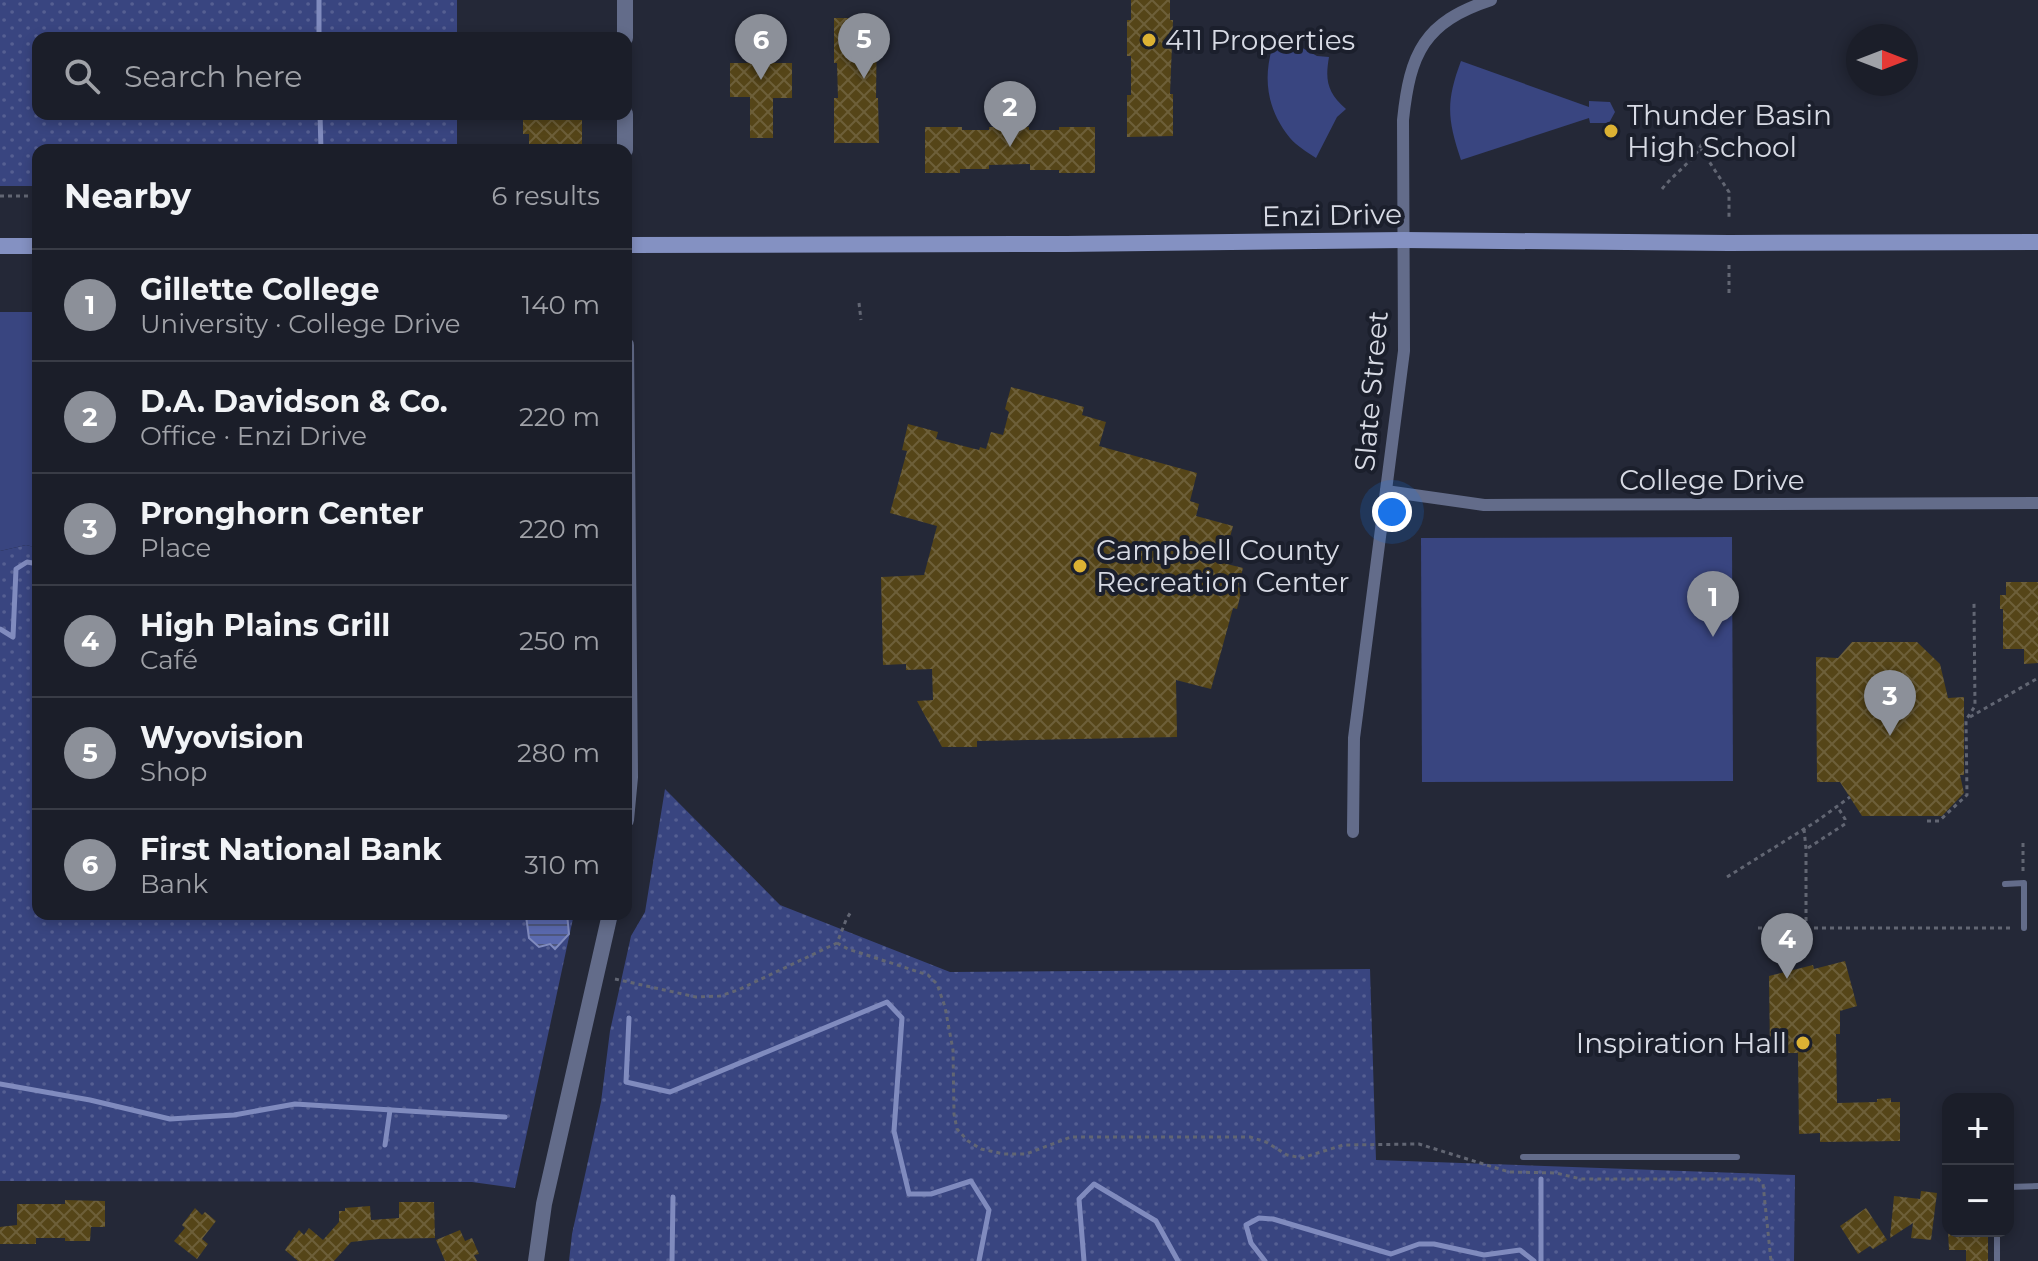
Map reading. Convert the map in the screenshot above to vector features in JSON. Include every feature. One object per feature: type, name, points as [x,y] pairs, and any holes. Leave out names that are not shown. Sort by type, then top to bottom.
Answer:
[{"type":"main road","name":"Enzi Drive","points":[[632,245],[1404,240],[2038,242]]},
{"type":"main road","points":[[0,246],[32,246]]},
{"type":"street","points":[[625,0],[625,32]]},
{"type":"street","name":"Slate Street","points":[[1353,832],[1354,738],[1404,351],[1403,120],[1407,84],[1415,57],[1435,30],[1466,8],[1491,0]]},
{"type":"street","points":[[625,120],[625,144]]},
{"type":"street","name":"College Drive","points":[[1386,491],[1484,505],[2038,503]]},
{"type":"street","points":[[536,1261],[544,1204],[609,920]]},
{"type":"lane","points":[[2005,884],[2024,883],[2024,928]]},
{"type":"lane","points":[[1523,1157],[1737,1157]]},
{"type":"lane","points":[[2014,1187],[2038,1186]]},
{"type":"lane","points":[[1997,1237],[1997,1261]]},
{"type":"path","points":[[1662,189],[1701,149],[1705,136]]},
{"type":"path","points":[[1701,149],[1729,192],[1729,219]]},
{"type":"path","points":[[0,196],[32,196]]},
{"type":"path","points":[[1729,265],[1729,296]]},
{"type":"path","points":[[859,303],[861,320]]},
{"type":"path","points":[[1927,821],[1939,821],[1967,795],[1967,719],[1975,706],[1974,603]]},
{"type":"path","points":[[1967,719],[2038,678]]},
{"type":"path","points":[[1727,877],[1850,797]]},
{"type":"path","points":[[1806,849],[1845,824],[1837,806]]},
{"type":"path","points":[[1804,829],[1806,928]]},
{"type":"path","points":[[2023,843],[2024,883]]},
{"type":"path","points":[[615,979],[696,997],[720,996],[837,943],[852,910]]},
{"type":"path","points":[[1758,928],[2024,928]]},
{"type":"path","points":[[837,943],[928,975],[937,984],[953,1050],[957,1129],[981,1149],[1004,1154],[1026,1154],[1071,1137],[1250,1137],[1266,1142],[1287,1155],[1302,1158],[1343,1145],[1419,1144],[1509,1172],[1556,1173],[1581,1179],[1758,1179],[1763,1184],[1771,1261]]},
{"type":"shaded area","points":[[0,0],[457,0],[457,32],[32,32],[32,120],[457,120],[457,144],[32,144],[32,186],[0,186]]},
{"type":"shaded area","points":[[1277,34],[1317,56],[1329,57],[1329,85],[1346,109],[1337,117],[1316,158],[1290,138],[1281,126],[1271,101],[1269,61]]},
{"type":"shaded area","points":[[1461,61],[1589,107],[1589,101],[1610,102],[1615,112],[1609,123],[1590,123],[1589,118],[1461,160],[1450,110]]},
{"type":"shaded area","points":[[0,312],[32,312],[32,546],[0,551]]},
{"type":"shaded area","points":[[1732,537],[1733,781],[1422,782],[1421,538]]},
{"type":"shaded area","points":[[32,546],[32,920],[573,920],[515,1188],[472,1182],[0,1181],[0,551]]},
{"type":"shaded area","points":[[665,789],[780,905],[950,972],[1370,969],[1376,1160],[1795,1175],[1794,1261],[569,1261],[601,1102],[610,1031],[631,936],[645,912]]},
{"type":"shaded area","points":[[527,920],[568,920],[569,934],[555,949],[550,944],[539,947],[529,938]]},
{"type":"building","points":[[1131,0],[1170,0],[1170,20],[1173,20],[1170,94],[1173,94],[1173,136],[1127,137],[1131,56],[1127,56],[1127,20],[1131,20]]},
{"type":"building","points":[[834,18],[877,18],[879,143],[834,143],[834,98],[838,98]]},
{"type":"building","points":[[750,55],[769,55],[769,63],[792,63],[792,98],[773,98],[773,138],[750,138],[750,97],[730,97],[730,63],[750,63]]},
{"type":"building","points":[[523,120],[582,120],[582,144],[529,144],[529,134],[523,134]]},
{"type":"building","points":[[925,127],[1059,130],[1059,127],[1095,127],[1095,173],[1030,170],[1030,164],[989,165],[989,169],[960,169],[960,173],[925,173]]},
{"type":"building","name":"Campbell County Recreation Center","points":[[1011,387],[1084,407],[1082,415],[1106,422],[1099,446],[1197,473],[1190,501],[1199,504],[1196,516],[1233,526],[1223,563],[1243,568],[1237,609],[1233,608],[1211,689],[1176,680],[1177,737],[977,741],[977,747],[942,747],[917,701],[933,700],[932,669],[906,670],[906,664],[883,665],[881,577],[924,575],[937,526],[890,513],[907,451],[902,450],[908,424],[938,432],[936,439],[986,449],[991,432],[1003,435]]},
{"type":"building","points":[[2006,582],[2038,582],[2038,663],[2024,664],[2024,649],[2003,649],[2000,595],[2006,595]]},
{"type":"building","points":[[1852,642],[1917,642],[1940,664],[1948,698],[1964,697],[1964,775],[1960,775],[1964,793],[1942,816],[1862,816],[1840,782],[1817,782],[1816,657],[1838,658]]},
{"type":"building","name":"Inspiration Hall","points":[[1845,961],[1857,1006],[1840,1011],[1840,1034],[1836,1034],[1837,1103],[1877,1102],[1877,1099],[1891,1098],[1891,1102],[1900,1102],[1900,1141],[1820,1142],[1820,1133],[1799,1134],[1798,1053],[1770,1053],[1769,976]]},
{"type":"building","points":[[1921,1191],[1937,1193],[1931,1240],[1911,1238],[1913,1223],[1890,1238],[1894,1196],[1920,1199]]},
{"type":"building","points":[[65,1200],[105,1201],[105,1227],[91,1227],[90,1241],[36,1238],[36,1244],[0,1244],[0,1227],[17,1225],[17,1204],[65,1204]]},
{"type":"building","points":[[399,1202],[434,1202],[435,1238],[351,1242],[334,1261],[298,1261],[285,1250],[299,1230],[304,1235],[309,1228],[323,1240],[339,1222],[339,1211],[345,1211],[345,1208],[370,1206],[371,1220],[399,1218]]},
{"type":"building","points":[[195,1208],[216,1221],[202,1239],[208,1244],[197,1259],[174,1241]]},
{"type":"building","points":[[1866,1208],[1887,1240],[1858,1254],[1840,1226]]},
{"type":"building","points":[[460,1230],[465,1241],[472,1238],[479,1254],[474,1255],[477,1261],[445,1261],[436,1240]]},
{"type":"building","points":[[1948,1237],[1988,1237],[1988,1261],[1966,1261],[1966,1250],[1949,1250]]},
{"type":"waterway","points":[[319,0],[319,32]]},
{"type":"waterway","points":[[320,120],[321,144]]},
{"type":"waterway","points":[[0,629],[13,637],[16,569],[27,562],[32,563]]},
{"type":"waterway","points":[[629,1018],[626,1082],[670,1092],[887,1002],[902,1018],[894,1131],[909,1194],[931,1194],[971,1181],[989,1210],[979,1261]]},
{"type":"waterway","points":[[0,1084],[90,1100],[170,1119],[234,1115],[295,1104],[505,1117]]},
{"type":"waterway","points":[[385,1145],[390,1110]]},
{"type":"waterway","points":[[1541,1179],[1541,1261]]},
{"type":"waterway","points":[[1084,1261],[1079,1199],[1094,1184],[1156,1221],[1178,1261]]},
{"type":"waterway","points":[[672,1261],[673,1197]]},
{"type":"waterway","points":[[1265,1261],[1251,1243],[1246,1225],[1259,1218],[1273,1219],[1391,1254],[1419,1244],[1434,1244],[1484,1255],[1520,1250],[1534,1261]]},
{"type":"place","name":"411 Properties","points":[[1149,40]]},
{"type":"place","name":"Wyovision","points":[[864,79]]},
{"type":"place","name":"First National Bank","points":[[761,80]]},
{"type":"place","name":"Thunder Basin High School","points":[[1611,131]]},
{"type":"place","name":"D.A. Davidson & Co.","points":[[1010,147]]},
{"type":"place","name":"Campbell County Recreation Center","points":[[1080,566]]},
{"type":"place","name":"Gillette College","points":[[1713,637]]},
{"type":"place","name":"Pronghorn Center","points":[[1890,736]]},
{"type":"place","name":"High Plains Grill","points":[[1787,979]]},
{"type":"place","name":"Inspiration Hall","points":[[1803,1043]]}]
